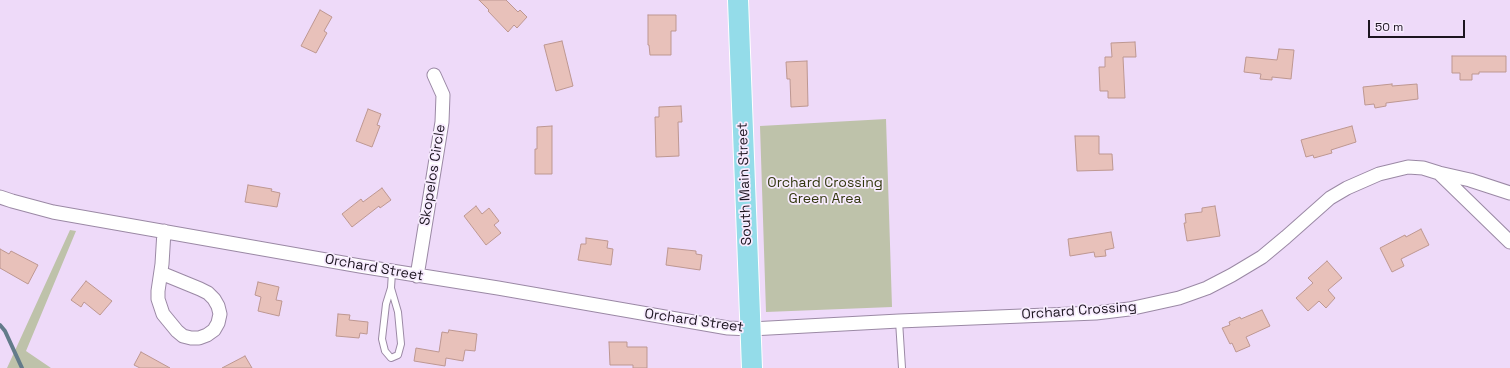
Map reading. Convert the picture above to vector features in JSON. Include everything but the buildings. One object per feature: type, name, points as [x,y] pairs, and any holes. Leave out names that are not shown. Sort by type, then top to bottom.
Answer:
[{"type":"main road","name":"South Main Street","points":[[738,0],[752,368]]},
{"type":"street","name":"Skopelos Circle","points":[[417,276],[443,116],[443,95],[434,75]]},
{"type":"street","name":"Orchard Crossing","points":[[751,329],[1096,313],[1129,309],[1169,301],[1207,288],[1261,257],[1286,238],[1321,206],[1347,188],[1379,174],[1408,167],[1424,168],[1470,180],[1510,193]]},
{"type":"street","name":"Orchard Crossing","points":[[1439,173],[1510,242]]},
{"type":"street","name":"Orchard Street","points":[[0,197],[53,212],[392,272],[498,288],[728,328],[751,329]]},
{"type":"street","points":[[161,273],[200,289],[214,298],[220,314],[218,323],[214,330],[199,338],[183,336],[168,321],[160,307],[158,299],[164,231]]},
{"type":"lane","points":[[391,288],[398,312],[401,344],[398,355],[391,358],[385,352],[382,339],[386,304],[391,288],[392,272]]},
{"type":"lane","points":[[899,321],[902,368]]},
{"type":"green space","name":"Orchard Crossing Green Area","points":[[886,119],[892,307],[766,312],[760,126]]},
{"type":"green space","points":[[70,230],[76,231],[26,351],[51,368],[7,368]]},
{"type":"waterway","points":[[0,325],[5,331],[22,368]]}]
